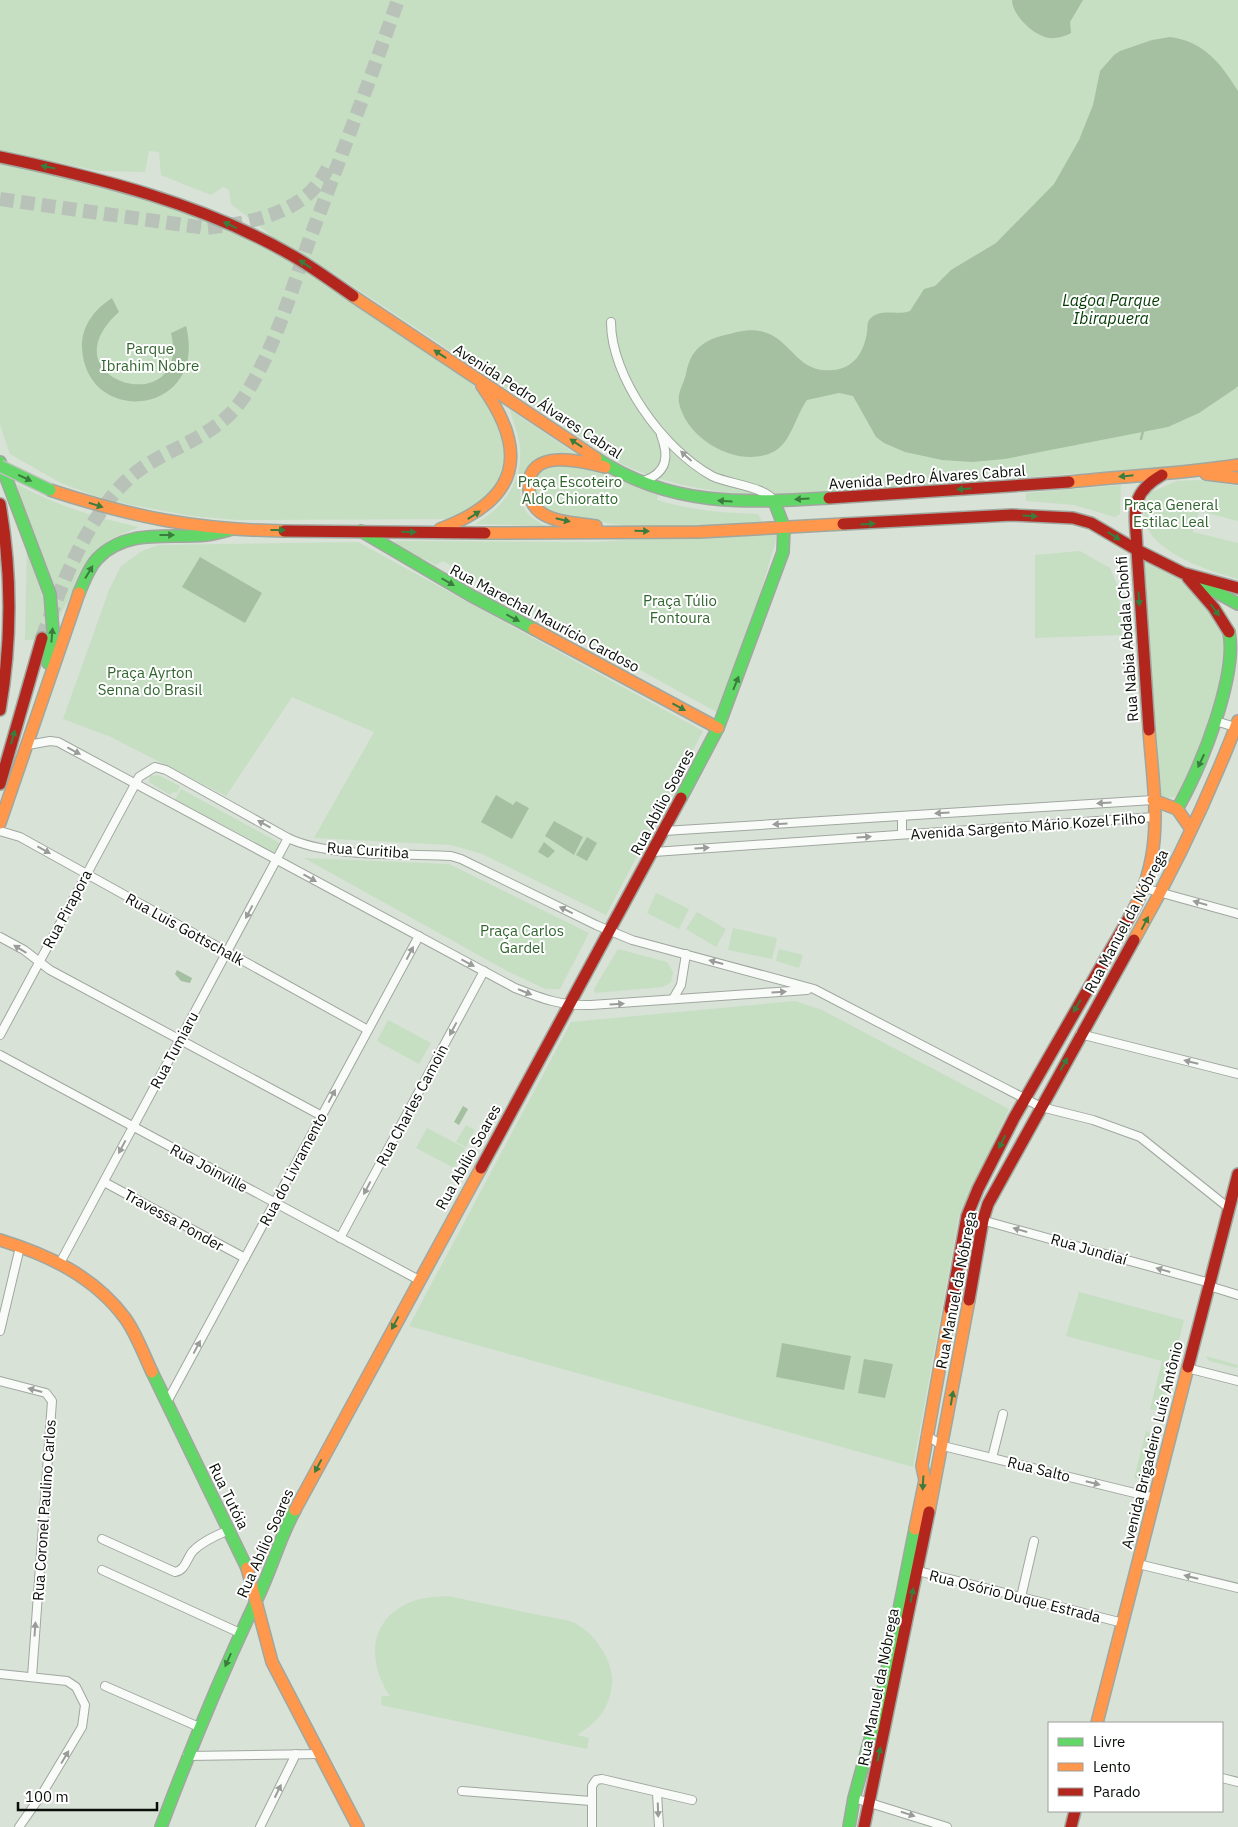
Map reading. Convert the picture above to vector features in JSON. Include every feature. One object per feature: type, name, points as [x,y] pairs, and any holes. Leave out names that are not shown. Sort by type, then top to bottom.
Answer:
[{"type":"main road","name":"Avenida Pedro Álvares Cabral","points":[[0,157],[76,173],[208,215],[293,256],[613,469],[670,491],[711,500],[774,501],[1051,484],[1142,474],[1192,472]]},
{"type":"main road","points":[[428,532],[454,525],[481,510],[494,499],[503,486],[509,472],[511,455],[507,425],[492,398],[473,376]]},
{"type":"main road","points":[[613,469],[558,458],[547,461],[538,467],[532,475],[529,486],[530,496],[534,506],[548,516],[623,531]]},
{"type":"main road","points":[[0,462],[50,594],[53,631],[46,669],[48,683]]},
{"type":"main road","points":[[1192,472],[1238,465]]},
{"type":"main road","points":[[0,466],[50,490],[97,506],[196,528],[229,530],[524,534],[623,531],[699,532],[1012,515],[1073,518],[1091,523],[1109,532],[1136,550],[1183,573],[1217,594],[1238,604]]},
{"type":"main road","points":[[1192,472],[1238,478]]},
{"type":"main road","name":"Rua Nabia Abdala Chohfi","points":[[1154,817],[1136,550],[1135,508],[1139,492],[1146,484],[1164,474]]},
{"type":"main road","name":"Rua Abílio Soares","points":[[161,1827],[199,1727],[240,1633],[257,1600],[288,1522],[568,1006],[654,852],[718,728],[783,552],[784,527],[774,501]]},
{"type":"main road","points":[[0,504],[8,554],[9,620],[4,687],[0,710]]},
{"type":"main road","points":[[0,823],[80,587],[96,560],[107,550],[134,538],[150,535],[207,535],[229,530]]},
{"type":"main road","name":"Rua Marechal Maurício Cardoso","points":[[361,531],[470,595],[718,728]]},
{"type":"main road","points":[[1183,573],[1238,588]]},
{"type":"main road","points":[[1177,809],[1219,722],[1234,681],[1236,660],[1234,644],[1217,612],[1183,573]]},
{"type":"main road","points":[[0,784],[42,638]]},
{"type":"main road","name":"Rua Manuel da Nóbrega","points":[[864,1827],[893,1663],[912,1570],[944,1446],[983,1220],[989,1203],[1080,1034],[1134,943],[1161,892],[1218,772],[1237,726]]},
{"type":"main road","points":[[1153,800],[1177,809],[1191,829]]},
{"type":"main road","name":"Rua Manuel da Nóbrega","points":[[912,1570],[925,1480],[922,1466],[926,1435],[967,1216],[978,1189],[1025,1099],[1120,934],[1144,888],[1154,857],[1154,817]]},
{"type":"main road","points":[[1120,934],[1134,943]]},
{"type":"main road","name":"Avenida Brigadeiro Luís Antônio","points":[[1097,1722],[1209,1285],[1234,1211],[1238,1174]]},
{"type":"main road","name":"Rua Tutóia","points":[[0,1240],[20,1246],[60,1263],[92,1283],[111,1300],[126,1319],[246,1564],[257,1600],[262,1636],[272,1662],[358,1827]]},
{"type":"main road","name":"Rua Manuel da Nóbrega","points":[[849,1827],[854,1798],[893,1663]]},
{"type":"main road","points":[[1071,1827],[1075,1812]]},
{"type":"street","points":[[611,322],[611,336],[622,374],[659,430],[692,462],[711,475],[730,483],[766,492],[774,501]]},
{"type":"street","points":[[644,481],[654,477],[665,465],[665,446],[659,430]]},
{"type":"street","points":[[1219,722],[1237,726]]},
{"type":"street","points":[[28,745],[50,740],[58,742],[515,988],[550,1002],[568,1006],[814,989]]},
{"type":"street","name":"Rua Curitiba","points":[[135,784],[142,773],[155,767],[161,768],[288,838],[304,844],[345,851],[451,856],[632,940],[814,989],[1041,1107],[1093,1120],[1140,1137],[1234,1211]]},
{"type":"street","name":"Rua Pirapora","points":[[0,1035],[135,784]]},
{"type":"street","name":"Avenida Sargento Mário Kozel Filho","points":[[664,831],[1153,800]]},
{"type":"street","name":"Avenida Sargento Mário Kozel Filho","points":[[902,816],[902,834]]},
{"type":"street","name":"Avenida Sargento Mário Kozel Filho","points":[[654,852],[1154,817]]},
{"type":"street","name":"Rua Luis Gottschalk","points":[[0,831],[15,834],[368,1030]]},
{"type":"street","name":"Rua Tumiaru","points":[[60,1263],[288,838]]},
{"type":"street","points":[[1144,888],[1238,914]]},
{"type":"street","name":"Rua do Livramento","points":[[167,1402],[419,936]]},
{"type":"street","points":[[0,937],[50,970],[322,1116]]},
{"type":"street","points":[[673,1000],[680,985],[686,954]]},
{"type":"street","name":"Rua Charles Camoin","points":[[340,1238],[484,971]]},
{"type":"street","points":[[1080,1034],[1238,1074]]},
{"type":"street","name":"Rua Joinville","points":[[0,1055],[419,1280]]},
{"type":"street","name":"Travessa Ponder","points":[[104,1182],[245,1258]]},
{"type":"street","name":"Rua Jundiaí","points":[[967,1216],[1238,1295]]},
{"type":"street","points":[[0,1331],[20,1246]]},
{"type":"street","points":[[1187,1368],[1238,1381]]},
{"type":"street","name":"Rua Coronel Paulino Carlos","points":[[0,1381],[46,1393],[52,1401],[32,1677]]},
{"type":"street","points":[[992,1458],[1003,1414]]},
{"type":"street","name":"Rua Salto","points":[[926,1435],[944,1446],[1155,1498]]},
{"type":"street","points":[[102,1539],[175,1572],[183,1569],[193,1551],[211,1538],[229,1530]]},
{"type":"street","points":[[1021,1597],[1034,1541]]},
{"type":"street","points":[[1138,1564],[1238,1588]]},
{"type":"street","points":[[102,1570],[240,1633]]},
{"type":"street","name":"Rua Osório Duque Estrada","points":[[912,1570],[1123,1623]]},
{"type":"street","points":[[0,1674],[66,1681],[76,1687],[82,1695],[85,1705],[82,1727],[42,1794],[19,1827]]},
{"type":"street","points":[[105,1686],[199,1727]]},
{"type":"street","points":[[260,1827],[296,1754]]},
{"type":"street","points":[[187,1756],[320,1754]]},
{"type":"street","points":[[592,1827],[592,1786],[596,1780],[602,1778],[692,1800]]},
{"type":"street","points":[[1223,1778],[1238,1782]]},
{"type":"street","points":[[462,1791],[591,1801]]},
{"type":"street","points":[[658,1793],[659,1827]]},
{"type":"street","points":[[854,1798],[947,1827]]},
{"type":"green space","points":[[0,0],[1238,0],[1238,462],[769,496],[730,493],[693,487],[638,471],[620,463],[333,273],[278,241],[231,204],[229,190],[223,187],[211,195],[161,175],[159,152],[149,151],[145,172],[99,171],[0,151]]},
{"type":"green space","name":"Parque Ibrahim Nobre","points":[[0,160],[72,174],[205,217],[288,260],[467,379],[484,397],[497,417],[504,437],[505,457],[501,476],[490,493],[472,507],[448,519],[238,520],[191,516],[95,496],[61,483],[10,454],[0,425]]},
{"type":"green space","name":"Praça Escoteiro Aldo Chioratto","points":[[510,410],[576,454],[562,452],[541,457],[524,477],[520,494],[521,502],[529,515],[546,526],[475,524],[485,518],[502,502],[509,493],[518,472],[520,448]]},
{"type":"green space","name":"Praça Escoteiro Aldo Chioratto","points":[[555,461],[613,472],[659,490],[657,500],[707,510],[758,514],[763,523],[701,528],[627,526],[565,517],[541,508],[536,500],[534,481],[536,474]]},
{"type":"green space","name":"Praça General Estilac Leal","points":[[1200,480],[1238,486],[1238,521],[1199,511],[1193,532],[1238,543],[1238,579],[1200,567],[1186,560],[1162,546],[1147,527],[1145,514],[1149,493],[1177,481]]},
{"type":"green space","points":[[17,484],[76,510],[139,527],[109,540],[95,551],[64,608],[50,639],[25,640],[27,537]]},
{"type":"green space","points":[[1121,485],[1120,514],[1115,517],[1074,505],[1026,501],[1026,493]]},
{"type":"green space","name":"Praça Túlio Fontoura","points":[[779,530],[741,659],[720,714],[443,561],[436,565],[422,558],[421,561],[394,545],[395,541],[596,542]]},
{"type":"green space","name":"Praça Ayrton Senna do Brasil","points":[[358,542],[703,731],[606,915],[482,854],[451,845],[314,838],[374,732],[292,697],[226,796],[111,737],[63,719],[109,590],[121,566],[142,551],[158,545]]},
{"type":"green space","points":[[1080,551],[1110,568],[1119,589],[1121,635],[1035,638],[1035,555]]},
{"type":"green space","points":[[1141,557],[1180,578],[1208,608],[1229,643],[1233,659],[1222,703],[1179,796],[1168,798],[1156,794]]},
{"type":"green space","points":[[158,775],[180,786],[177,793],[173,792],[170,795],[149,782],[150,776]]},
{"type":"green space","points":[[181,789],[276,841],[280,845],[279,850],[274,852],[175,800]]},
{"type":"green space","name":"Praça Carlos Gardel","points":[[304,858],[449,864],[589,933],[560,989],[546,989],[509,972]]},
{"type":"green space","points":[[656,893],[689,909],[679,929],[647,913]]},
{"type":"green space","points":[[697,912],[726,929],[716,947],[686,929]]},
{"type":"green space","points":[[733,928],[777,938],[772,959],[728,950]]},
{"type":"green space","points":[[618,949],[667,962],[673,972],[671,982],[663,987],[595,993],[594,989]]},
{"type":"green space","points":[[779,949],[803,955],[799,968],[776,961]]},
{"type":"green space","points":[[795,1001],[822,1010],[1009,1109],[959,1216],[913,1467],[409,1326],[571,1022]]},
{"type":"green space","points":[[388,1020],[431,1043],[419,1064],[377,1041]]},
{"type":"green space","points":[[466,1125],[475,1130],[466,1147],[456,1142]]},
{"type":"green space","points":[[427,1128],[465,1148],[454,1168],[416,1148]]},
{"type":"green space","points":[[1079,1292],[1184,1320],[1161,1411],[1150,1409],[1162,1361],[1066,1336]]},
{"type":"green space","points":[[1206,1356],[1238,1365],[1237,1368],[1209,1361]]},
{"type":"green space","points":[[1146,1431],[1155,1435],[1143,1480],[1134,1478]]},
{"type":"green space","points":[[448,1596],[572,1622],[588,1632],[606,1657],[612,1675],[612,1684],[608,1701],[597,1720],[577,1735],[589,1738],[587,1749],[381,1705],[382,1696],[390,1696],[382,1682],[375,1655],[376,1641],[380,1629],[387,1618],[398,1608],[413,1601]]},
{"type":"water","points":[[1012,0],[1083,0],[1070,22],[1071,33],[1052,38],[1037,33],[1025,24],[1016,12]]},
{"type":"water","name":"Lagoa Parque Ibirapuera","points":[[1170,37],[1193,43],[1211,56],[1238,91],[1238,386],[1236,388],[1199,413],[1168,427],[1005,459],[972,462],[942,460],[905,452],[884,443],[876,437],[853,396],[839,393],[807,400],[781,447],[761,456],[747,457],[732,454],[704,440],[693,429],[684,417],[679,399],[689,363],[699,347],[718,337],[755,330],[768,333],[779,340],[806,364],[818,369],[840,369],[852,363],[860,353],[866,339],[868,323],[871,318],[880,313],[910,311],[924,289],[935,286],[951,270],[996,243],[1054,184],[1079,140],[1093,105],[1100,71],[1114,55],[1120,51],[1152,40]]},
{"type":"water","points":[[112,298],[119,312],[100,336],[98,357],[107,373],[124,382],[143,384],[161,377],[172,361],[171,333],[186,326],[188,356],[180,379],[164,394],[144,401],[123,400],[103,391],[89,374],[82,348],[84,332],[90,319],[100,307]]},
{"type":"water","points":[[200,557],[262,593],[245,623],[182,587]]},
{"type":"water","points":[[496,795],[513,805],[516,801],[529,808],[512,839],[481,822]]},
{"type":"water","points":[[554,821],[583,837],[574,855],[545,836]]},
{"type":"water","points":[[587,837],[597,843],[587,861],[576,855]]},
{"type":"water","points":[[544,842],[555,851],[548,858],[538,852]]},
{"type":"water","points":[[177,970],[192,978],[190,983],[181,981],[175,974]]},
{"type":"water","points":[[463,1106],[468,1109],[459,1125],[454,1122]]},
{"type":"water","points":[[782,1343],[851,1356],[844,1390],[776,1377]]},
{"type":"water","points":[[864,1359],[893,1364],[885,1398],[858,1393]]},
{"type":"waterway","points":[[1141,439],[1143,431]]},
{"type":"tunnel","points":[[42,638],[69,569],[94,522],[108,501],[124,483],[142,468],[208,432],[220,423],[241,401],[252,384],[280,324],[398,0]]},
{"type":"tunnel","points":[[0,199],[205,228],[260,219],[293,205],[308,194],[320,181],[329,165]]},
{"type":"traffic: fast","points":[[596,458],[624,474],[652,486],[680,494],[708,498],[767,501],[829,498]]},
{"type":"traffic: fast","points":[[0,462],[50,594],[53,631],[48,663]]},
{"type":"traffic: fast","points":[[0,466],[50,490]]},
{"type":"traffic: fast","points":[[681,798],[718,728],[783,552],[784,527],[774,501]]},
{"type":"traffic: fast","points":[[79,593],[97,559],[108,549],[121,543],[148,537],[206,535],[229,530]]},
{"type":"traffic: fast","points":[[361,531],[470,595],[534,629]]},
{"type":"traffic: fast","points":[[1196,581],[1238,604]]},
{"type":"traffic: fast","points":[[1177,809],[1206,748],[1223,697],[1228,672],[1229,632]]},
{"type":"traffic: fast","points":[[152,1372],[247,1568]]},
{"type":"traffic: fast","points":[[161,1827],[206,1713],[295,1510]]},
{"type":"traffic: fast","points":[[849,1827],[854,1798],[882,1695],[915,1529]]},
{"type":"traffic: slow","points":[[353,296],[596,458]]},
{"type":"traffic: slow","points":[[440,529],[466,517],[487,504],[501,489],[509,472],[511,453],[507,433],[497,410],[482,386]]},
{"type":"traffic: slow","points":[[596,526],[546,516],[533,505],[529,488],[531,475],[537,467],[546,462],[570,460],[605,467]]},
{"type":"traffic: slow","points":[[1069,482],[1175,473],[1238,465]]},
{"type":"traffic: slow","points":[[1206,474],[1238,478]]},
{"type":"traffic: slow","points":[[50,490],[137,515],[193,525],[284,531]]},
{"type":"traffic: slow","points":[[485,533],[699,532],[843,524]]},
{"type":"traffic: slow","points":[[0,823],[79,593]]},
{"type":"traffic: slow","points":[[534,629],[718,728]]},
{"type":"traffic: slow","points":[[1134,940],[1190,832],[1238,721]]},
{"type":"traffic: slow","points":[[1130,916],[1149,870],[1153,848],[1155,802],[1149,730]]},
{"type":"traffic: slow","points":[[1153,800],[1177,809],[1191,829]]},
{"type":"traffic: slow","points":[[295,1510],[481,1168]]},
{"type":"traffic: slow","points":[[0,1240],[52,1260],[69,1269],[99,1290],[113,1303],[129,1324],[152,1372]]},
{"type":"traffic: slow","points":[[929,1512],[969,1300]]},
{"type":"traffic: slow","points":[[915,1529],[925,1480],[922,1466],[950,1309]]},
{"type":"traffic: slow","points":[[1097,1722],[1188,1367]]},
{"type":"traffic: slow","points":[[247,1568],[272,1662],[358,1827]]},
{"type":"traffic: jam","points":[[0,157],[113,184],[188,207],[259,238],[293,256],[353,296]]},
{"type":"traffic: jam","points":[[1137,550],[1135,516],[1138,498],[1151,482],[1162,475]]},
{"type":"traffic: jam","points":[[829,498],[1069,482]]},
{"type":"traffic: jam","points":[[0,504],[7,556],[9,607],[7,658],[0,710]]},
{"type":"traffic: jam","points":[[843,524],[1012,515],[1073,518],[1091,523],[1137,550],[1183,573],[1238,588]]},
{"type":"traffic: jam","points":[[284,531],[485,533]]},
{"type":"traffic: jam","points":[[1137,550],[1149,730]]},
{"type":"traffic: jam","points":[[1188,578],[1214,608],[1229,632]]},
{"type":"traffic: jam","points":[[0,784],[42,638]]},
{"type":"traffic: jam","points":[[481,1168],[681,798]]},
{"type":"traffic: jam","points":[[950,1309],[967,1216],[978,1189],[1014,1118],[1130,916]]},
{"type":"traffic: jam","points":[[969,1300],[983,1220],[988,1204],[1134,940]]},
{"type":"traffic: jam","points":[[1188,1367],[1238,1174]]},
{"type":"traffic: jam","points":[[864,1827],[929,1512]]},
{"type":"traffic: jam","points":[[1071,1827],[1075,1812]]}]
